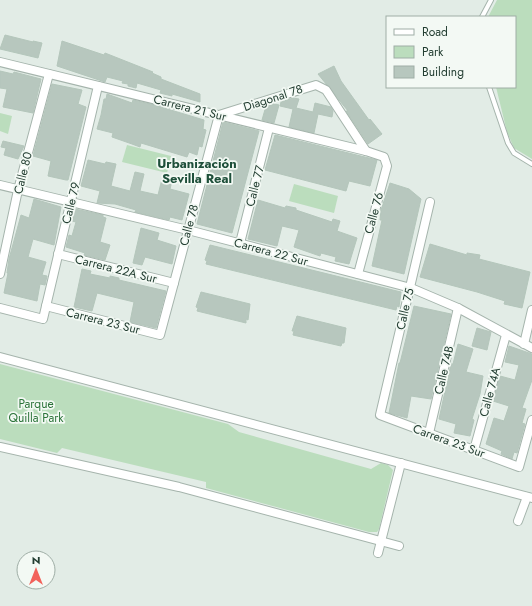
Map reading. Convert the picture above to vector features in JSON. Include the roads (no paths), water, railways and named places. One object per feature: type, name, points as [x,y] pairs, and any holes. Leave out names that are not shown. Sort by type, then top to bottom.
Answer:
[{"type":"street","name":"Carrera 21 Sur","points":[[0,62],[380,154]]},
{"type":"street","name":"Calle 80","points":[[0,274],[18,190],[49,74]]},
{"type":"street","name":"Diagonal 78","points":[[219,116],[306,86],[316,85],[326,90],[366,151]]},
{"type":"street","name":"Calle 79","points":[[0,308],[44,319],[98,86]]},
{"type":"street","name":"Calle 78","points":[[160,335],[219,116]]},
{"type":"street","name":"Calle 77","points":[[240,243],[269,128]]},
{"type":"street","name":"Calle 76","points":[[358,274],[387,166],[384,157],[380,154]]},
{"type":"street","name":"Carrera 22 Sur","points":[[0,185],[240,243],[411,288],[458,308],[532,348]]},
{"type":"street","name":"Calle 75","points":[[380,416],[430,202]]},
{"type":"street","name":"Carrera 22A Sur","points":[[58,254],[174,283]]},
{"type":"street","name":"Carrera 23 Sur","points":[[46,306],[160,335]]},
{"type":"street","name":"Calle 74B","points":[[429,433],[458,308]]},
{"type":"street","points":[[524,344],[532,310]]},
{"type":"street","name":"Calle 74A","points":[[474,450],[506,335]]},
{"type":"street","points":[[0,357],[530,498],[518,521]]},
{"type":"street","name":"Carrera 23 Sur","points":[[380,416],[519,467],[532,420]]},
{"type":"street","points":[[0,447],[179,487],[399,546]]},
{"type":"street","points":[[378,553],[401,463]]},
{"type":"lane","points":[[483,16],[491,0]]},
{"type":"lane","points":[[489,88],[508,143],[514,153],[532,164]]},
{"type":"district","name":"Urbanización Sevilla Real","points":[[197,170]]},
{"type":"park label","name":"Parque Quilla Park","points":[[36,411]]}]
